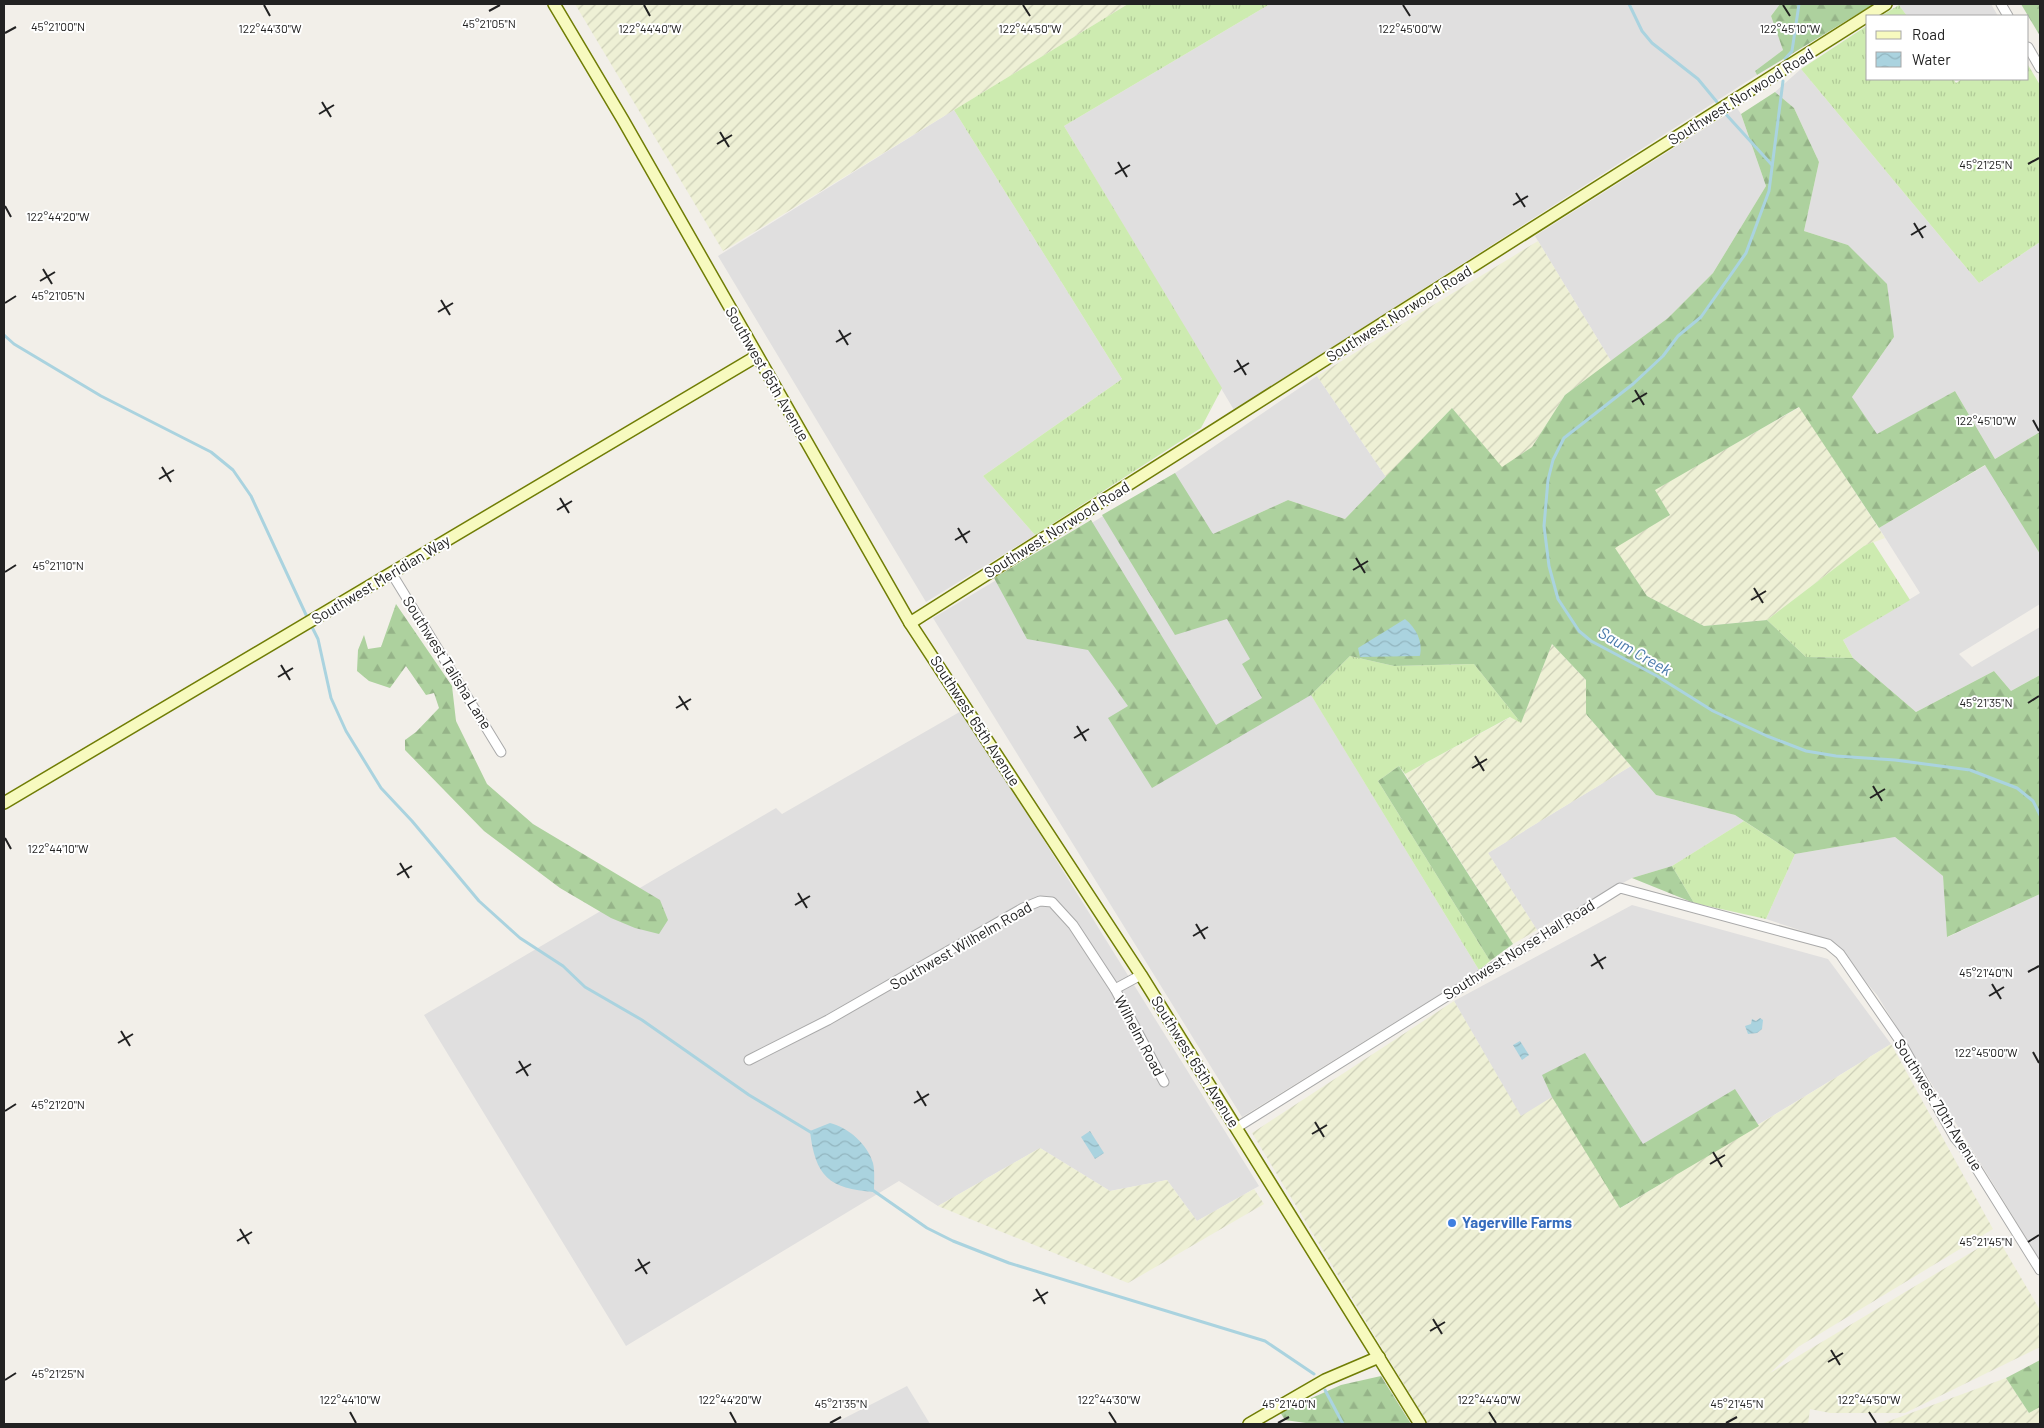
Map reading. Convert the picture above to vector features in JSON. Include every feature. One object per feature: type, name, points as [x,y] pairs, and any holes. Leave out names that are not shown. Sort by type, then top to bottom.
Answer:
[{"type":"street","name":"Southwest 65th Avenue","points":[[554,4],[910,623],[1141,975],[1420,1424]]},
{"type":"street","name":"Southwest Norwood Road","points":[[1869,15],[1886,4]]},
{"type":"street","points":[[2001,4],[2007,15]]},
{"type":"street","name":"Southwest Norwood Road","points":[[910,623],[1866,17]]},
{"type":"street","points":[[2029,49],[2040,68]]},
{"type":"street","name":"Southwest Meridian Way","points":[[4,803],[757,356]]},
{"type":"street","name":"Southwest Talisha Lane","points":[[392,574],[502,752]]},
{"type":"street","name":"Southwest Norse Hall Road","points":[[1236,1128],[1620,888],[1828,944]]},
{"type":"street","name":"Southwest Wilhelm Road","points":[[749,1060],[828,1020],[1040,900],[1052,902],[1062,910],[1115,990]]},
{"type":"street","name":"Southwest 70th Avenue","points":[[1828,944],[1840,954],[1900,1041],[1955,1138],[1965,1150],[2040,1270]]},
{"type":"street","points":[[1115,990],[1141,975]]},
{"type":"street","name":"Wilhelm Road","points":[[1115,990],[1164,1082]]},
{"type":"street","points":[[1249,1424],[1325,1380],[1379,1357]]},
{"type":"shaded area","points":[[1270,4],[1780,4],[1771,16],[1783,50],[1755,71],[1757,75],[1234,410],[1064,126]]},
{"type":"shaded area","points":[[1991,4],[1997,15],[1906,15],[1899,5]]},
{"type":"shaded area","points":[[1801,69],[1979,283],[2040,242],[2040,432],[1995,459],[1955,391],[1877,435],[1852,397],[1894,337],[1848,245],[1804,231],[1819,162],[1794,108],[1775,92]]},
{"type":"shaded area","points":[[1737,108],[1741,114],[1766,186],[1713,273],[1668,318],[1611,361],[1535,236]]},
{"type":"shaded area","points":[[954,110],[1122,379],[983,476],[1035,535],[926,602],[718,256]]},
{"type":"shaded area","points":[[1317,376],[1386,477],[1345,519],[1288,500],[1213,534],[1479,970],[1242,1117],[933,618],[1175,473]]},
{"type":"shaded area","points":[[1986,465],[2040,554],[2040,604],[1959,654],[1972,667],[2040,627],[2040,675],[2011,691],[1994,671],[1916,712],[1853,658],[1843,640],[1920,593],[1879,528]]},
{"type":"shaded area","points":[[963,710],[1259,1186],[1197,1221],[1167,1180],[1110,1191],[1040,1148],[938,1206],[899,1181],[626,1346],[424,1015],[776,808],[782,814]]},
{"type":"shaded area","points":[[1631,766],[1656,795],[1735,815],[1744,821],[1672,866],[1632,878],[1537,930],[1488,853]]},
{"type":"shaded area","points":[[1895,837],[1943,876],[1948,937],[2040,894],[2040,1260],[1877,995],[1830,940],[1766,919],[1795,854]]},
{"type":"shaded area","points":[[1632,905],[1828,959],[1891,1044],[1620,1208],[1551,1098],[1521,1117],[1454,1001]]},
{"type":"shaded area","points":[[907,1386],[930,1424],[833,1424]]},
{"type":"green space","points":[[575,4],[1128,4],[723,251]]},
{"type":"green space","points":[[1128,4],[1270,4],[1064,126],[1222,388],[1201,428],[1035,535],[983,476],[1122,379],[954,110]]},
{"type":"green space","points":[[1780,4],[1874,4],[1757,75],[1755,71],[1783,50],[1771,16]]},
{"type":"green space","points":[[2021,4],[2040,4],[2040,36],[2029,15]]},
{"type":"green space","points":[[1899,5],[1906,15],[1883,15]]},
{"type":"green space","points":[[1866,26],[1866,80],[1954,80],[1956,83],[1960,80],[2029,80],[2029,67],[2040,85],[2040,242],[1979,283],[1801,69]]},
{"type":"green space","points":[[1775,92],[1794,108],[1819,162],[1804,231],[1848,245],[1887,284],[1894,337],[1852,397],[1877,434],[1955,391],[1995,459],[2040,432],[2040,554],[1985,465],[1879,528],[1799,407],[1655,490],[1670,515],[1615,548],[1647,596],[1704,626],[1767,620],[1806,657],[1853,658],[1916,712],[1994,671],[2011,691],[2040,675],[2040,894],[1947,937],[1943,876],[1895,837],[1795,854],[1735,815],[1656,795],[1586,714],[1586,680],[1552,644],[1521,723],[1474,664],[1394,666],[1350,656],[1311,695],[1152,788],[1108,718],[1128,706],[1088,650],[1027,639],[994,578],[1091,520],[1216,725],[1262,698],[1242,664],[1250,659],[1227,619],[1175,635],[1102,515],[1175,473],[1213,534],[1288,500],[1345,519],[1452,408],[1502,467],[1532,447],[1565,395],[1668,318],[1713,273],[1766,186],[1741,114]]},
{"type":"green space","points":[[1538,241],[1611,361],[1565,395],[1532,447],[1502,468],[1452,408],[1386,477],[1317,376]]},
{"type":"green space","points":[[1800,407],[1885,538],[1864,546],[1767,620],[1704,626],[1647,596],[1614,547],[1670,515],[1654,490]]},
{"type":"green space","points":[[1873,542],[1910,600],[1843,640],[1853,658],[1806,657],[1767,620],[1864,546]]},
{"type":"green space","points":[[396,604],[452,686],[456,721],[487,784],[533,824],[660,900],[668,920],[659,934],[635,928],[611,918],[560,888],[484,831],[405,750],[405,740],[416,732],[439,708],[434,693],[426,695],[406,666],[390,688],[369,681],[357,671],[358,650],[364,635],[368,649],[381,647]]},
{"type":"green space","points":[[1552,644],[1586,680],[1586,714],[1631,766],[1488,853],[1537,930],[1513,944],[1405,774],[1511,717],[1521,722]]},
{"type":"green space","points":[[1350,656],[1394,666],[1474,664],[1521,723],[1510,717],[1405,774],[1399,766],[1378,781],[1490,961],[1479,970],[1311,695]]},
{"type":"green space","points":[[1399,766],[1513,944],[1490,961],[1378,781]]},
{"type":"green space","points":[[1744,821],[1795,854],[1766,919],[1694,903],[1672,866]]},
{"type":"green space","points":[[1672,866],[1694,903],[1632,878]]},
{"type":"green space","points":[[1454,1001],[1521,1116],[1552,1097],[1621,1208],[1891,1044],[1993,1229],[1798,1347],[1770,1373],[1997,1237],[2040,1310],[2040,1347],[1905,1413],[1830,1413],[1810,1409],[1808,1424],[1428,1424],[1252,1133]]},
{"type":"green space","points":[[1585,1053],[1643,1144],[1735,1089],[1759,1126],[1620,1208],[1552,1097],[1542,1075]]},
{"type":"green space","points":[[1040,1148],[1110,1191],[1167,1180],[1197,1221],[1254,1189],[1264,1204],[1128,1283],[938,1206]]},
{"type":"green space","points":[[2040,1360],[2040,1407],[2029,1413],[2006,1378]]},
{"type":"green space","points":[[1381,1376],[1411,1424],[1313,1424],[1285,1420],[1280,1412],[1341,1385]]},
{"type":"green space","points":[[2006,1378],[2029,1413],[2040,1407],[2040,1424],[1881,1424]]},
{"type":"water","points":[[1405,619],[1418,635],[1421,650],[1420,656],[1360,657],[1358,648]]},
{"type":"water","points":[[1760,1018],[1763,1020],[1762,1029],[1757,1033],[1748,1034],[1745,1026],[1751,1024],[1752,1019],[1756,1021]]},
{"type":"water","points":[[1520,1041],[1529,1055],[1522,1060],[1513,1045]]},
{"type":"water","points":[[830,1123],[844,1128],[862,1143],[867,1150],[874,1166],[874,1192],[846,1188],[827,1177],[821,1169],[812,1146],[810,1131]]},
{"type":"water","points":[[1090,1131],[1104,1153],[1095,1159],[1081,1137]]},
{"type":"waterway","name":"Saum Creek","points":[[1629,4],[1642,31],[1652,43],[1698,79],[1717,102]]},
{"type":"waterway","points":[[1785,59],[1792,51],[1799,4]]},
{"type":"waterway","name":"Saum Creek","points":[[1783,81],[1769,191],[1746,253],[1701,317],[1678,336],[1663,356],[1633,384],[1564,438],[1553,460],[1548,480],[1544,526],[1549,566],[1558,599],[1579,631],[1591,641],[1657,676],[1713,711],[1767,736],[1806,751],[1836,756],[1895,760],[1970,770],[2017,788],[2033,801],[2040,815]]},
{"type":"waterway","name":"Saum Creek","points":[[1723,111],[1772,165]]},
{"type":"waterway","points":[[4,335],[14,344],[101,396],[211,452],[233,470],[251,496],[308,619]]},
{"type":"waterway","points":[[311,625],[318,639],[331,698],[346,731],[381,788],[412,821],[479,901],[520,938],[563,966],[585,987],[642,1020],[749,1095],[812,1133]]},
{"type":"waterway","points":[[871,1189],[927,1228],[953,1241],[1009,1263],[1265,1341],[1314,1374]]},
{"type":"waterway","points":[[1325,1390],[1343,1424]]},
{"type":"place","name":"Yagerville Farms","points":[[1452,1223]]}]
